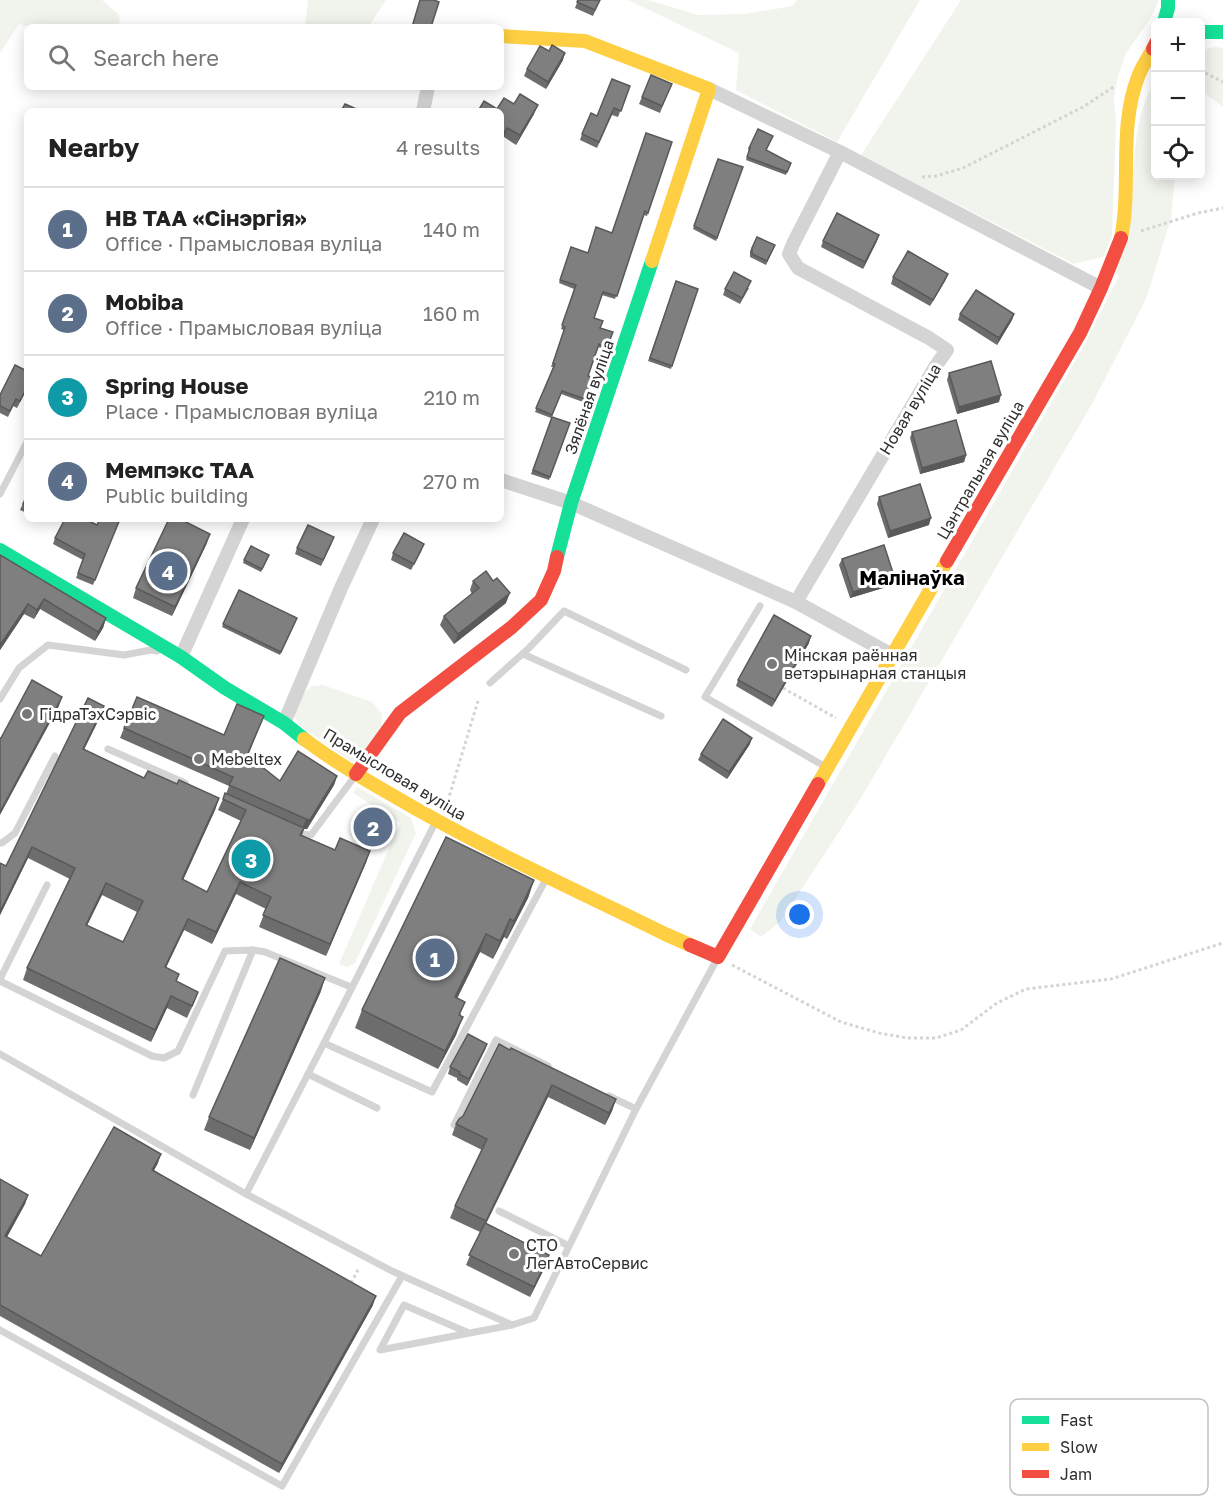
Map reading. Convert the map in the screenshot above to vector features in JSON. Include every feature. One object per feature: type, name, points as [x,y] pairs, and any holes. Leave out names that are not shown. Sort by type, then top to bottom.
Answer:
[{"type":"main road","points":[[1165,18],[1168,0]]},
{"type":"main road","points":[[1205,31],[1223,32]]},
{"type":"main road","points":[[504,36],[585,41],[709,89]]},
{"type":"main road","name":"Цэнтральная вуліца","points":[[718,957],[1080,333],[1121,237],[1125,215],[1129,117],[1138,76],[1151,53]]},
{"type":"main road","name":"Зялёная вуліца","points":[[356,774],[400,713],[512,627],[541,600],[554,571],[571,504],[709,89]]},
{"type":"main road","name":"Прамысловая вуліца","points":[[0,550],[179,656],[225,688],[284,723],[356,774],[439,822],[665,934],[718,957]]},
{"type":"street","points":[[709,89],[840,152],[1101,288]]},
{"type":"street","points":[[424,108],[427,90]]},
{"type":"street","name":"Новая вуліца","points":[[796,602],[934,367],[947,350],[929,338],[798,268],[789,254],[840,152]]},
{"type":"street","points":[[504,481],[571,504],[796,602],[892,655]]},
{"type":"street","points":[[179,656],[242,522]]},
{"type":"street","points":[[284,723],[372,522]]},
{"type":"lane","points":[[0,494],[24,448]]},
{"type":"lane","points":[[760,606],[705,697],[827,767]]},
{"type":"lane","points":[[490,683],[523,654],[564,611],[686,669]]},
{"type":"lane","points":[[0,699],[19,668],[48,645],[124,656],[152,650],[179,656]]},
{"type":"lane","points":[[523,654],[661,716]]},
{"type":"lane","points":[[108,749],[191,786]]},
{"type":"lane","points":[[0,843],[15,833],[55,756]]},
{"type":"lane","points":[[285,827],[310,835],[356,774]]},
{"type":"lane","points":[[246,1194],[351,987],[439,822]]},
{"type":"lane","points":[[324,1043],[432,1092],[547,876]]},
{"type":"lane","points":[[47,885],[0,980],[152,1056],[164,1058],[178,1051],[225,951],[265,952],[351,987]]},
{"type":"lane","points":[[193,1095],[253,950]]},
{"type":"lane","points":[[469,1333],[404,1305],[380,1350],[512,1325],[534,1318],[636,1110],[718,957]]},
{"type":"lane","points":[[454,1125],[496,1040],[558,1071]]},
{"type":"lane","points":[[0,1054],[246,1194],[402,1276],[512,1325]]},
{"type":"lane","points":[[308,1074],[377,1108]]},
{"type":"lane","points":[[599,1091],[636,1110]]},
{"type":"lane","points":[[499,1211],[569,1246]]},
{"type":"lane","points":[[0,1330],[282,1486],[402,1276]]},
{"type":"path","points":[[1204,72],[1223,82]]},
{"type":"path","points":[[894,181],[936,176],[963,168],[1083,107],[1114,86]]},
{"type":"path","points":[[1136,233],[1198,213],[1223,208]]},
{"type":"path","points":[[783,688],[850,726]]},
{"type":"path","points":[[439,822],[478,701]]},
{"type":"path","points":[[718,957],[842,1022],[879,1033],[907,1038],[936,1038],[961,1030],[997,1004],[1026,989],[1111,979],[1223,943]]},
{"type":"path","points":[[347,1290],[364,1256]]},
{"type":"shaded area","points":[[0,0],[102,0],[119,15],[120,24],[19,24],[0,53]]},
{"type":"shaded area","points":[[308,0],[386,0],[370,24],[305,24]]},
{"type":"shaded area","points":[[628,0],[648,0],[698,15],[746,14],[792,6],[797,0],[920,0],[837,142],[736,90],[739,53]]},
{"type":"shaded area","points":[[961,0],[1158,0],[1150,19],[1125,55],[1117,80],[1114,97],[1116,123],[1112,236],[1103,257],[1074,264],[861,155]]},
{"type":"shaded area","points":[[1223,48],[1223,107],[1205,94],[1205,49]]},
{"type":"shaded area","points":[[1151,89],[1151,180],[1175,180],[1171,218],[1146,299],[1093,402],[861,798],[780,922],[761,937],[750,929],[1086,342],[1119,276],[1114,272],[1129,213],[1138,128]]},
{"type":"shaded area","points":[[323,685],[372,702],[382,714],[381,727],[364,755],[352,762],[299,725],[294,715],[305,692],[312,686]]},
{"type":"shaded area","points":[[357,787],[411,818],[416,833],[355,963],[347,967],[339,964],[400,823],[353,793]]},
{"type":"building","points":[[420,0],[439,2],[432,24],[413,24]]},
{"type":"building","points":[[578,0],[600,0],[595,10],[577,2]]},
{"type":"building","points":[[552,45],[565,53],[548,82],[527,69],[540,46],[549,51]]},
{"type":"building","points":[[651,75],[672,84],[662,106],[642,97]]},
{"type":"building","points":[[612,79],[630,86],[621,111],[614,108],[599,142],[582,134],[591,113],[597,116]]},
{"type":"building","points":[[520,94],[538,105],[520,135],[507,128],[504,134],[504,108],[498,108],[504,98],[514,104]]},
{"type":"building","points":[[484,101],[495,108],[480,108]]},
{"type":"building","points":[[345,104],[354,108],[343,108]]},
{"type":"building","points":[[758,129],[773,136],[766,150],[791,163],[787,172],[747,157]]},
{"type":"building","points":[[646,133],[672,142],[648,213],[645,211],[617,296],[603,292],[594,318],[603,321],[600,328],[613,332],[607,347],[599,344],[588,376],[592,377],[585,399],[562,391],[552,415],[536,408],[555,364],[553,363],[565,327],[562,325],[576,285],[560,280],[571,247],[588,253],[596,227],[612,233]]},
{"type":"building","points":[[718,159],[743,167],[717,238],[694,226]]},
{"type":"building","points":[[837,213],[879,235],[865,262],[823,241]]},
{"type":"building","points":[[757,237],[775,245],[767,261],[752,254]]},
{"type":"building","points":[[908,251],[948,274],[933,300],[893,277]]},
{"type":"building","points":[[734,272],[751,281],[742,298],[725,289]]},
{"type":"building","points":[[676,281],[698,289],[672,366],[650,358]]},
{"type":"building","points":[[976,290],[1014,314],[999,338],[960,314]]},
{"type":"building","points":[[991,361],[1001,395],[959,407],[949,373]]},
{"type":"building","points":[[15,365],[24,370],[24,393],[20,401],[16,399],[10,411],[0,406],[0,395]]},
{"type":"building","points":[[552,417],[570,423],[550,477],[533,470]]},
{"type":"building","points":[[956,420],[966,455],[922,468],[912,432]]},
{"type":"building","points":[[920,484],[931,518],[890,531],[879,497]]},
{"type":"building","points":[[63,522],[91,522],[97,525],[98,522],[119,522],[95,580],[78,573],[85,554],[55,538]]},
{"type":"building","points":[[168,522],[186,522],[210,534],[175,607],[136,588]]},
{"type":"building","points":[[308,525],[334,537],[323,560],[297,548]]},
{"type":"building","points":[[404,533],[424,544],[414,564],[393,553]]},
{"type":"building","points":[[884,545],[895,579],[853,592],[842,559]]},
{"type":"building","points":[[251,546],[269,555],[262,569],[244,560]]},
{"type":"building","points":[[0,555],[106,618],[98,632],[44,599],[37,610],[28,604],[0,645]]},
{"type":"building","points":[[486,571],[493,581],[497,578],[510,593],[458,634],[444,616],[479,588],[473,581]]},
{"type":"building","points":[[239,590],[297,618],[281,652],[223,624]]},
{"type":"building","name":"Мінская раённая ветэрынарная станцыя","points":[[774,615],[811,636],[775,700],[738,680]]},
{"type":"building","points":[[32,680],[62,697],[0,812],[0,738]]},
{"type":"building","points":[[137,697],[224,735],[237,704],[264,716],[247,755],[280,781],[298,751],[337,776],[310,820],[306,819],[229,785],[233,777],[124,728]]},
{"type":"building","points":[[88,698],[104,706],[83,749],[144,778],[148,771],[177,784],[179,780],[219,798],[182,879],[207,892],[246,810],[223,799],[225,793],[304,828],[300,835],[335,850],[340,838],[370,851],[330,944],[263,915],[271,897],[240,882],[216,932],[188,919],[165,967],[179,974],[176,981],[198,992],[192,1006],[171,996],[155,1030],[27,968],[75,868],[32,847],[0,912],[0,863],[6,866]],"holes":[[[106,883],[143,901],[123,942],[86,925]]]},
{"type":"building","points":[[723,719],[752,738],[729,772],[701,754]]},
{"type":"building","points":[[446,837],[534,880],[514,921],[510,919],[500,941],[486,934],[455,997],[465,1002],[459,1015],[463,1017],[445,1051],[362,1010]]},
{"type":"building","points":[[280,958],[325,978],[254,1138],[209,1117]]},
{"type":"building","points":[[468,1034],[487,1044],[469,1079],[450,1067]]},
{"type":"building","points":[[499,1044],[616,1099],[609,1113],[552,1085],[486,1221],[455,1206],[487,1139],[456,1124],[463,1116]]},
{"type":"building","points":[[114,1127],[161,1154],[152,1170],[376,1296],[282,1464],[0,1305],[0,1179],[28,1195],[5,1236],[41,1256]]},
{"type":"building","points":[[485,1223],[549,1255],[534,1287],[469,1255]]},
{"type":"traffic: fast","points":[[1165,18],[1168,0]]},
{"type":"traffic: fast","points":[[1205,32],[1223,32]]},
{"type":"traffic: fast","points":[[557,557],[571,503],[652,261]]},
{"type":"traffic: fast","points":[[0,550],[181,657],[225,688],[284,723],[304,739]]},
{"type":"traffic: slow","points":[[504,36],[585,41],[709,89],[652,261]]},
{"type":"traffic: slow","points":[[1121,238],[1124,218],[1128,117],[1138,77],[1151,53]]},
{"type":"traffic: slow","points":[[818,784],[947,561]]},
{"type":"traffic: slow","points":[[304,739],[358,775],[425,814],[493,850],[690,945]]},
{"type":"traffic: jam","points":[[947,561],[1080,333],[1121,238]]},
{"type":"traffic: jam","points":[[356,774],[400,713],[512,627],[541,600],[554,571],[557,557]]},
{"type":"traffic: jam","points":[[690,945],[718,957],[818,784]]},
{"type":"place","name":"Мемпэкс ТАА","points":[[168,571]]},
{"type":"place","name":"Мінская раённая ветэрынарная станцыя","points":[[772,664]]},
{"type":"place","name":"ГідраТэхСэрвіс","points":[[27,714]]},
{"type":"place","name":"Mebeltex","points":[[199,759]]},
{"type":"place","name":"Mobiba","points":[[373,827]]},
{"type":"place","name":"Spring House","points":[[251,859]]},
{"type":"place","name":"НВ ТАА «Сінэргія»","points":[[435,958]]},
{"type":"place","name":"СТО ЛегАвтоСервис","points":[[514,1254]]},
{"type":"district","name":"Малінаўка","points":[[912,577]]}]
